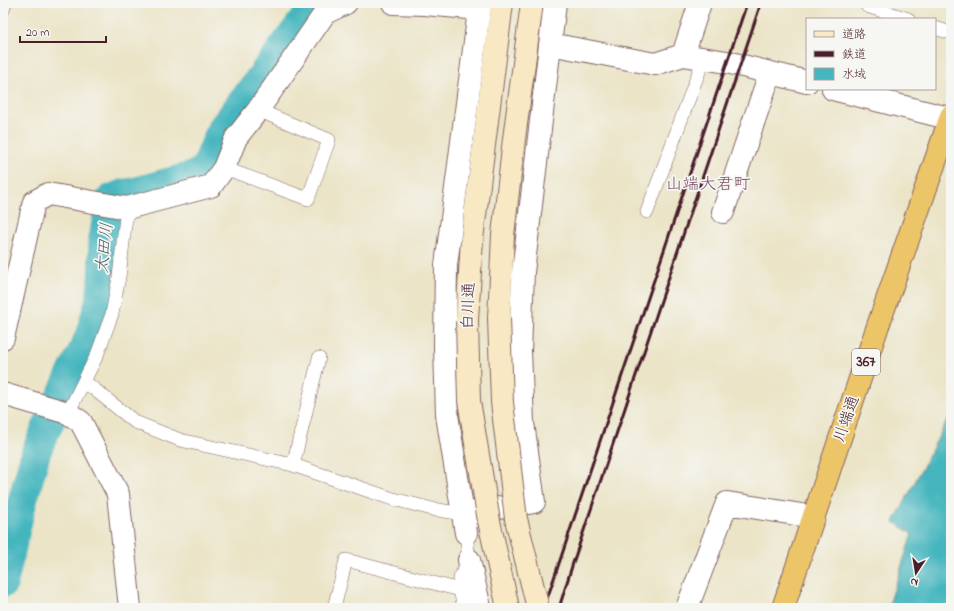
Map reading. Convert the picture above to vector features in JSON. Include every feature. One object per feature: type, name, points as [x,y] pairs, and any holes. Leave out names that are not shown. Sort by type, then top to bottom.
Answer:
[{"type":"highway","name":"川端通","points":[[783,608],[951,117]]},
{"type":"street","points":[[3,338],[34,202],[48,194],[127,208],[211,186],[224,168],[236,138],[258,110],[325,13],[346,3]]},
{"type":"street","points":[[393,3],[480,6],[446,264],[445,346],[448,415],[464,523],[534,502],[523,423],[520,351],[522,288],[555,3]]},
{"type":"street","name":"白川通","points":[[502,3],[472,239],[467,321],[469,401],[489,521],[508,608]]},
{"type":"street","name":"白川通","points":[[532,3],[503,235],[499,318],[502,402],[516,519],[538,608]]},
{"type":"street","points":[[682,55],[700,3]]},
{"type":"street","points":[[550,44],[655,64],[682,55],[704,58],[740,65],[806,82]]},
{"type":"street","points":[[723,212],[770,73]]},
{"type":"street","points":[[837,90],[951,117]]},
{"type":"street","points":[[3,394],[68,413],[81,422],[118,494],[130,608]]},
{"type":"street","points":[[687,608],[727,503],[814,517]]},
{"type":"street","points":[[468,576],[480,608]]},
{"type":"lane","points":[[3,10],[5,3]]},
{"type":"lane","points":[[867,6],[905,18]]},
{"type":"lane","points":[[936,28],[951,33]]},
{"type":"lane","points":[[647,212],[704,58]]},
{"type":"lane","points":[[224,168],[308,199],[329,140],[258,110]]},
{"type":"lane","points":[[68,413],[97,355],[112,314],[119,277],[127,208]]},
{"type":"lane","points":[[293,466],[319,358]]},
{"type":"lane","points":[[84,381],[135,422],[180,440],[293,466],[390,498],[432,509],[464,523],[468,576],[464,608]]},
{"type":"lane","points":[[334,608],[346,560],[468,576]]},
{"type":"water","points":[[951,413],[951,608],[888,608],[912,534],[894,522]]},
{"type":"waterway","name":"太田川","points":[[3,583],[20,510],[36,452],[89,338],[101,298],[103,240],[111,199],[123,194],[193,176],[205,170],[221,130],[312,9],[320,3]]},
{"type":"railway","points":[[544,608],[747,3]]},
{"type":"railway","points":[[559,608],[761,3]]},
{"type":"district","name":"山端大君町","points":[[708,184]]}]
